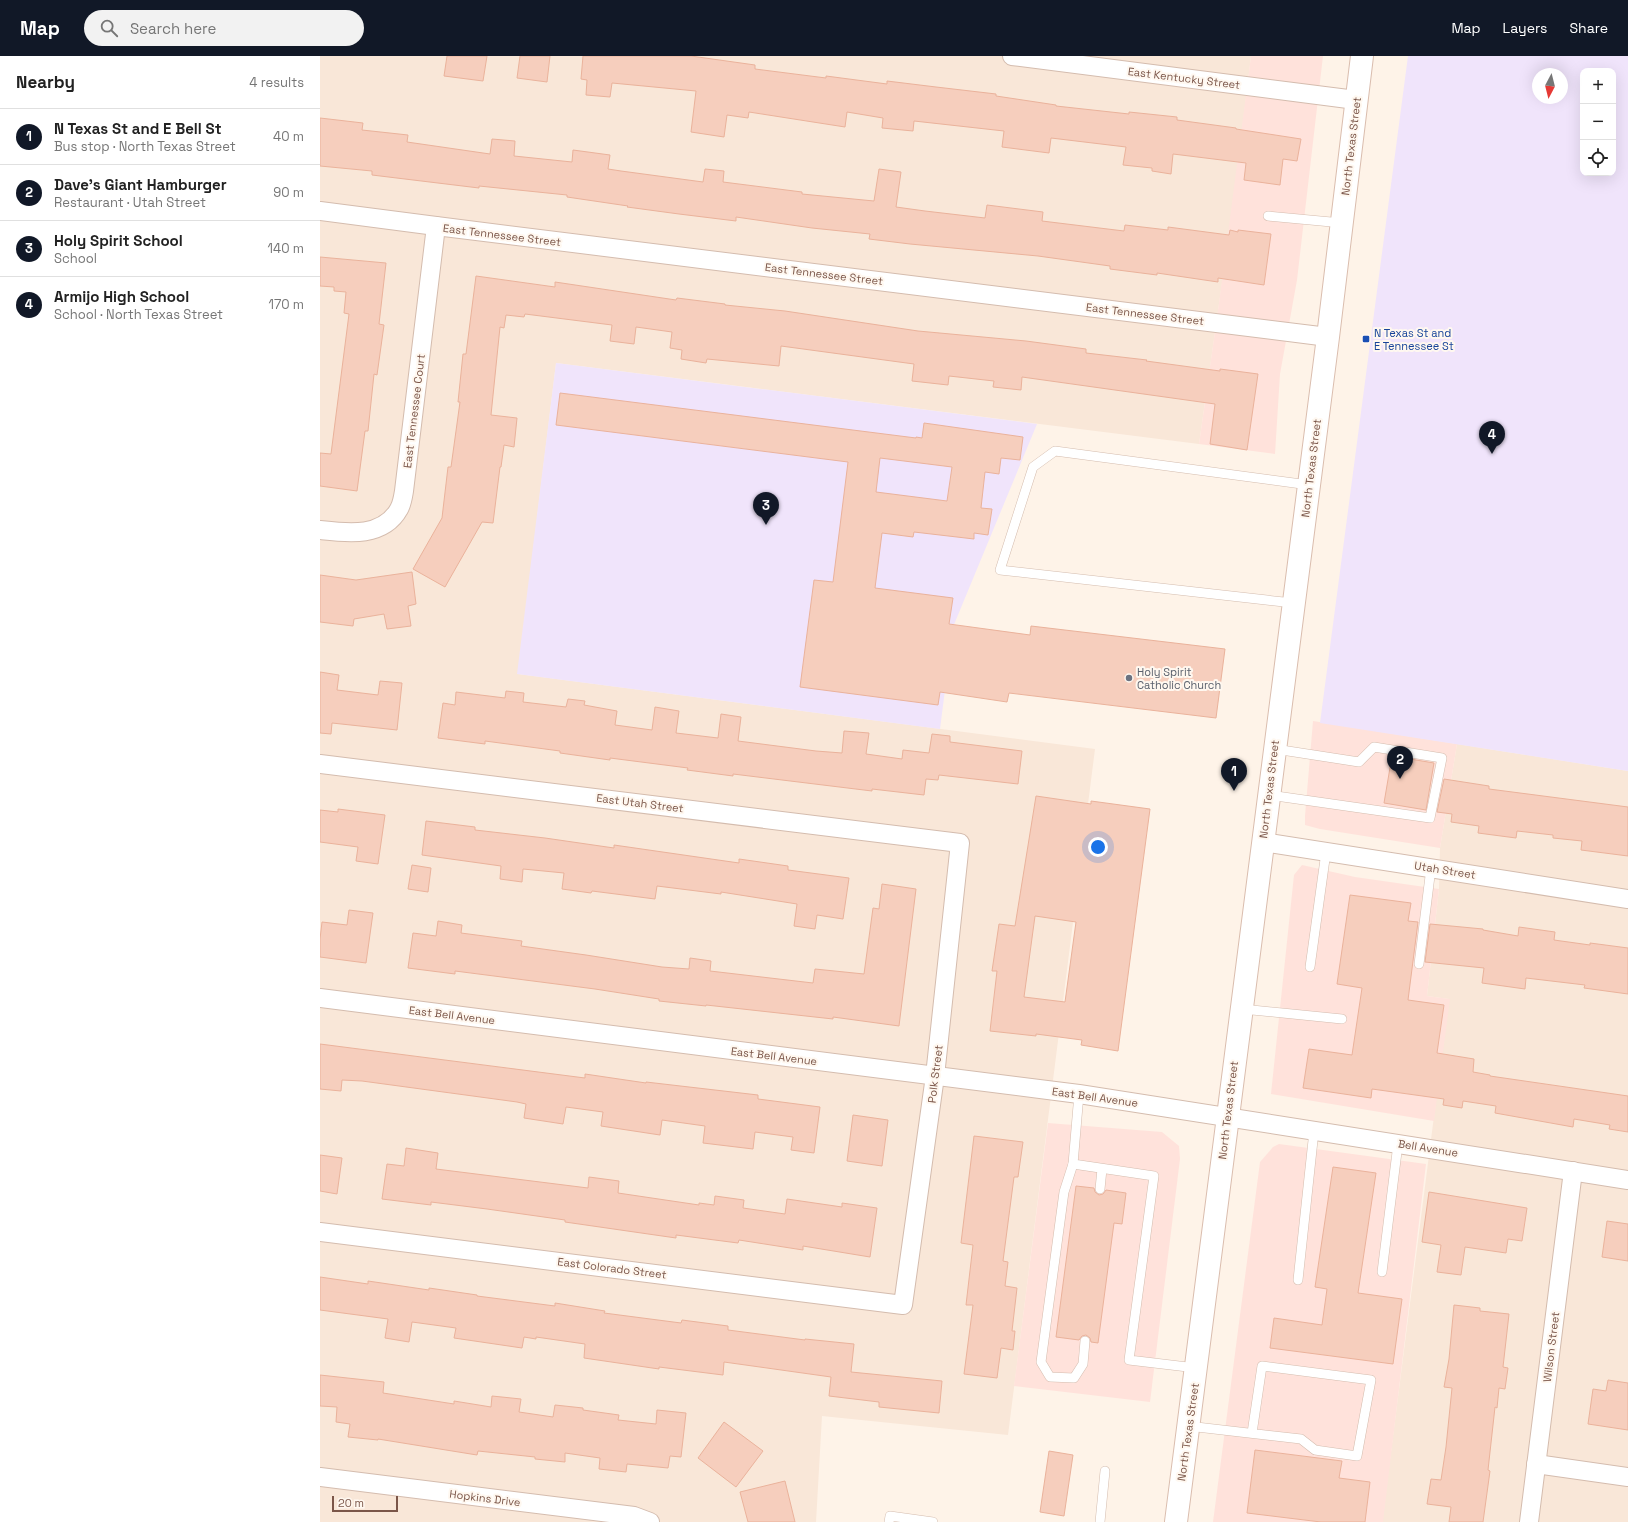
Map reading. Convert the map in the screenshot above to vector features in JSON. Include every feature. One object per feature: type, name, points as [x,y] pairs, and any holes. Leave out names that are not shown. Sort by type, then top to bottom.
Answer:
[{"type":"main road","name":"North Texas Street","points":[[1176,1522],[1328,337],[1362,56]]},
{"type":"street","name":"East Kentucky Street","points":[[1012,56],[1356,100]]},
{"type":"street","name":"East Tennessee Street","points":[[320,211],[1328,337]]},
{"type":"street","name":"East Tennessee Court","points":[[320,530],[348,533],[370,531],[387,523],[399,509],[404,491],[436,226]]},
{"type":"street","name":"East Utah Street","points":[[320,764],[960,843]]},
{"type":"street","name":"Utah Street","points":[[1263,842],[1628,899]]},
{"type":"street","name":"Polk Street","points":[[903,1305],[935,1076],[960,843]]},
{"type":"street","name":"East Bell Avenue","points":[[320,998],[1079,1094],[1227,1117]]},
{"type":"street","name":"Bell Avenue","points":[[1227,1117],[1628,1180]]},
{"type":"street","name":"Wilson Street","points":[[1529,1522],[1573,1171]]},
{"type":"street","name":"East Colorado Street","points":[[320,1232],[903,1305]]},
{"type":"street","points":[[1536,1464],[1628,1478]]},
{"type":"street","name":"Hopkins Drive","points":[[320,1477],[634,1516],[650,1522]]},
{"type":"lane","points":[[1268,216],[1342,223]]},
{"type":"lane","points":[[1293,603],[1000,570],[1034,466],[1055,451],[1309,485]]},
{"type":"lane","points":[[1269,795],[1430,818],[1442,758],[1374,747],[1359,762],[1274,749]]},
{"type":"lane","points":[[1310,967],[1326,852]]},
{"type":"lane","points":[[1419,964],[1431,868]]},
{"type":"lane","points":[[1242,1009],[1342,1019]]},
{"type":"lane","points":[[1079,1094],[1073,1164],[1064,1192],[1041,1362],[1050,1377],[1074,1378],[1083,1364],[1086,1341]]},
{"type":"lane","points":[[1298,1280],[1314,1130]]},
{"type":"lane","points":[[1382,1272],[1398,1144]]},
{"type":"lane","points":[[1073,1164],[1154,1176],[1129,1360],[1196,1368]]},
{"type":"lane","points":[[1100,1189],[1102,1169]]},
{"type":"lane","points":[[1188,1426],[1301,1439],[1314,1450],[1357,1456],[1371,1380],[1262,1366],[1252,1433]]},
{"type":"lane","points":[[1100,1522],[1105,1471]]},
{"type":"lane","points":[[889,1522],[890,1516],[933,1522]]},
{"type":"shaded area","points":[[320,56],[1251,56],[1233,206],[1199,444],[556,363],[518,674],[1095,749],[1008,1435],[822,1416],[816,1522],[320,1522]]},
{"type":"shaded area","points":[[1251,56],[1323,56],[1297,280],[1280,374],[1275,454],[1199,444]]},
{"type":"shaded area","points":[[1408,56],[1628,56],[1628,771],[1320,723]]},
{"type":"shaded area","points":[[556,363],[1037,424],[953,627],[940,729],[517,674]]},
{"type":"shaded area","points":[[1313,721],[1457,744],[1440,848],[1320,829],[1305,825]]},
{"type":"shaded area","points":[[1457,744],[1628,771],[1628,1522],[1382,1522],[1449,999],[1427,996],[1439,889],[1440,848]]},
{"type":"shaded area","points":[[1302,865],[1355,877],[1439,889],[1427,996],[1450,999],[1434,1121],[1271,1094],[1294,875]]},
{"type":"shaded area","points":[[1048,1123],[1162,1132],[1179,1146],[1180,1159],[1150,1402],[1014,1386]]},
{"type":"shaded area","points":[[1279,1144],[1426,1164],[1383,1522],[1213,1522],[1260,1162],[1273,1147]]},
{"type":"building","points":[[447,56],[487,56],[483,81],[444,76]]},
{"type":"building","points":[[520,56],[550,56],[547,82],[517,78]]},
{"type":"building","points":[[583,56],[691,56],[755,65],[755,69],[826,78],[826,76],[887,84],[887,81],[996,94],[996,96],[1056,106],[1129,114],[1129,112],[1177,117],[1177,120],[1301,139],[1297,161],[1283,159],[1280,185],[1244,180],[1246,163],[1173,154],[1171,174],[1152,171],[1152,168],[1123,165],[1126,147],[1051,138],[1049,153],[1002,147],[1004,131],[914,121],[913,131],[882,128],[883,118],[847,112],[845,127],[749,112],[748,118],[727,115],[724,137],[691,132],[696,91],[612,83],[610,97],[586,95],[587,80],[581,79]]},
{"type":"building","points":[[320,118],[363,123],[362,130],[408,135],[407,142],[490,154],[492,139],[515,141],[514,156],[572,162],[573,150],[610,155],[608,169],[703,182],[705,169],[724,171],[723,182],[802,192],[802,194],[874,201],[879,169],[901,172],[896,207],[925,211],[985,218],[987,205],[1043,212],[1042,221],[1124,231],[1125,225],[1168,230],[1168,227],[1229,235],[1230,230],[1238,232],[1238,230],[1271,234],[1264,285],[1218,278],[1218,282],[1157,273],[1157,275],[1110,269],[1110,266],[1038,256],[869,239],[870,234],[812,228],[736,217],[736,221],[679,214],[567,197],[567,195],[479,186],[479,188],[372,175],[372,171],[320,166]]},
{"type":"building","points":[[320,257],[386,263],[379,324],[384,325],[377,375],[374,374],[368,431],[365,431],[357,491],[320,486],[320,453],[331,454],[349,314],[344,313],[346,292],[334,291],[334,287],[320,286]]},
{"type":"building","points":[[476,276],[555,287],[555,282],[676,300],[677,298],[725,305],[785,311],[918,331],[1026,341],[1086,349],[1086,353],[1220,371],[1220,369],[1258,374],[1247,450],[1210,444],[1215,404],[1022,377],[1021,390],[993,387],[994,381],[949,376],[948,385],[912,381],[914,364],[781,346],[779,366],[707,359],[706,363],[681,359],[682,350],[670,348],[672,332],[636,327],[634,344],[610,341],[612,325],[525,314],[524,317],[506,315],[504,328],[500,327],[491,415],[517,418],[514,447],[504,445],[493,523],[482,522],[445,587],[413,569],[442,518],[448,467],[451,467],[460,402],[458,402],[463,354],[466,354]]},
{"type":"building","points":[[560,393],[916,438],[922,438],[924,423],[1023,437],[1020,460],[1001,458],[999,474],[985,472],[981,508],[992,509],[988,535],[974,533],[974,539],[914,532],[913,537],[882,533],[875,588],[953,598],[949,624],[1030,635],[1031,626],[1225,649],[1216,718],[1009,693],[1007,702],[940,692],[938,705],[800,687],[814,580],[833,582],[848,462],[556,425]],"holes":[[[880,458],[952,467],[947,501],[876,492]]]},
{"type":"building","points":[[412,572],[416,604],[408,606],[411,626],[387,629],[384,614],[354,619],[353,626],[320,622],[320,575],[356,580]]},
{"type":"building","points":[[320,672],[339,675],[337,690],[378,695],[380,681],[402,683],[397,730],[332,723],[331,734],[320,733]]},
{"type":"building","points":[[506,691],[524,693],[523,702],[566,707],[568,699],[585,701],[584,705],[617,711],[615,725],[652,730],[655,707],[679,711],[676,733],[718,738],[721,714],[741,717],[738,741],[816,751],[842,753],[844,731],[869,733],[866,754],[902,759],[903,750],[929,753],[932,734],[950,736],[950,742],[1022,751],[1018,784],[939,775],[938,780],[926,779],[924,795],[872,789],[872,791],[733,774],[733,776],[687,770],[688,768],[610,758],[610,760],[560,753],[560,751],[485,741],[485,744],[438,738],[443,703],[455,705],[456,692],[505,698]]},
{"type":"building","points":[[1392,756],[1434,763],[1426,810],[1384,803]]},
{"type":"building","points":[[1444,779],[1489,786],[1489,789],[1628,807],[1628,856],[1581,850],[1582,841],[1553,838],[1553,835],[1517,831],[1516,838],[1478,833],[1479,826],[1451,822],[1452,814],[1437,812]]},
{"type":"building","points":[[1036,796],[1091,804],[1091,801],[1150,809],[1118,1051],[1081,1045],[1082,1040],[1036,1034],[1036,1036],[990,1031],[997,971],[992,971],[999,924],[1015,926]],"holes":[[[1035,916],[1076,922],[1065,1002],[1024,997]]]},
{"type":"building","points":[[338,809],[385,815],[378,864],[356,861],[358,847],[320,842],[320,810],[338,812]]},
{"type":"building","points":[[426,821],[475,827],[475,830],[614,848],[614,845],[739,863],[739,859],[788,866],[788,870],[849,878],[843,919],[817,915],[815,929],[794,926],[797,904],[721,892],[721,894],[657,886],[655,899],[592,891],[591,893],[562,889],[564,873],[523,869],[522,882],[500,879],[501,866],[422,855]]},
{"type":"building","points":[[412,865],[431,868],[428,892],[408,889]]},
{"type":"building","points":[[882,884],[916,889],[899,1026],[833,1017],[833,1019],[659,1001],[659,999],[595,989],[455,971],[455,974],[408,968],[413,933],[436,936],[438,921],[462,925],[461,933],[522,941],[521,946],[662,967],[689,969],[690,958],[711,961],[710,971],[813,983],[815,969],[864,974],[873,908],[879,909]]},
{"type":"building","points":[[1350,895],[1411,903],[1408,921],[1418,922],[1408,1000],[1444,1005],[1437,1053],[1474,1059],[1473,1072],[1490,1076],[1628,1096],[1628,1132],[1609,1129],[1610,1125],[1574,1119],[1573,1127],[1495,1113],[1496,1106],[1463,1101],[1462,1108],[1443,1105],[1444,1099],[1372,1089],[1371,1098],[1303,1088],[1309,1049],[1352,1055],[1362,988],[1337,984]]},
{"type":"building","points":[[349,910],[373,913],[366,963],[320,957],[322,922],[347,925]]},
{"type":"building","points":[[1430,924],[1483,929],[1518,936],[1519,927],[1555,932],[1554,940],[1628,948],[1628,994],[1584,988],[1585,985],[1526,978],[1525,989],[1482,983],[1484,968],[1425,962]]},
{"type":"building","points":[[320,1044],[585,1078],[585,1074],[646,1083],[758,1095],[758,1099],[820,1107],[814,1153],[791,1150],[793,1137],[755,1132],[753,1149],[703,1143],[705,1126],[662,1120],[660,1135],[601,1126],[603,1112],[566,1107],[563,1124],[524,1118],[526,1104],[517,1102],[362,1081],[342,1080],[341,1091],[320,1089]]},
{"type":"building","points":[[853,1115],[888,1120],[882,1166],[847,1161]]},
{"type":"building","points":[[974,1136],[1023,1142],[1018,1177],[1014,1177],[1003,1261],[1008,1262],[1005,1286],[1017,1288],[1012,1331],[1015,1331],[1013,1350],[1001,1348],[997,1378],[964,1374],[973,1305],[966,1305],[973,1245],[961,1243]]},
{"type":"building","points":[[406,1148],[438,1153],[436,1169],[588,1188],[589,1177],[619,1181],[618,1193],[699,1205],[699,1203],[714,1205],[715,1196],[744,1200],[743,1208],[785,1214],[787,1199],[842,1207],[842,1203],[877,1208],[870,1257],[803,1246],[803,1250],[739,1240],[738,1243],[676,1235],[676,1238],[487,1209],[431,1202],[431,1205],[382,1199],[387,1164],[404,1166]]},
{"type":"building","points":[[320,1155],[342,1158],[337,1194],[320,1191]]},
{"type":"building","points":[[1333,1167],[1376,1173],[1358,1293],[1402,1299],[1393,1364],[1270,1348],[1274,1318],[1322,1325],[1327,1289],[1315,1287]]},
{"type":"building","points":[[1076,1186],[1094,1188],[1095,1192],[1099,1195],[1103,1194],[1106,1190],[1126,1193],[1122,1224],[1114,1223],[1098,1343],[1091,1342],[1090,1338],[1086,1335],[1082,1336],[1079,1340],[1056,1337]]},
{"type":"building","points":[[1429,1192],[1527,1208],[1522,1241],[1508,1239],[1506,1253],[1465,1247],[1461,1275],[1437,1272],[1441,1245],[1422,1242]]},
{"type":"building","points":[[1607,1221],[1628,1224],[1628,1261],[1602,1257]]},
{"type":"building","points":[[320,1277],[368,1284],[368,1281],[429,1290],[429,1288],[555,1306],[555,1303],[605,1311],[604,1313],[681,1323],[682,1320],[728,1326],[728,1330],[805,1340],[854,1344],[851,1372],[942,1381],[939,1413],[879,1407],[879,1402],[829,1396],[831,1377],[724,1362],[723,1375],[659,1367],[659,1369],[584,1358],[585,1344],[536,1337],[536,1339],[524,1337],[522,1348],[454,1338],[456,1328],[412,1322],[409,1342],[385,1338],[388,1319],[320,1310]]},
{"type":"building","points":[[1454,1305],[1480,1308],[1480,1311],[1509,1314],[1503,1367],[1508,1368],[1505,1389],[1499,1388],[1497,1408],[1495,1407],[1488,1470],[1490,1471],[1483,1522],[1449,1522],[1451,1507],[1427,1504],[1431,1479],[1441,1480],[1446,1447],[1452,1388],[1444,1387],[1449,1359]]},
{"type":"building","points":[[320,1375],[384,1382],[383,1393],[454,1404],[454,1401],[491,1407],[492,1396],[521,1399],[519,1412],[553,1417],[555,1405],[583,1408],[583,1410],[619,1415],[618,1420],[656,1424],[657,1410],[686,1413],[681,1457],[670,1456],[668,1468],[627,1464],[626,1472],[599,1469],[600,1458],[565,1453],[565,1462],[478,1451],[477,1455],[378,1439],[348,1437],[350,1424],[336,1422],[337,1407],[320,1406]]},
{"type":"building","points":[[1608,1380],[1628,1383],[1628,1430],[1588,1424],[1593,1389],[1606,1391]]},
{"type":"building","points":[[724,1422],[763,1451],[736,1487],[698,1458]]},
{"type":"building","points":[[1255,1450],[1342,1461],[1339,1478],[1370,1482],[1365,1522],[1321,1522],[1247,1513]]},
{"type":"building","points":[[1049,1451],[1073,1455],[1064,1516],[1040,1512]]},
{"type":"building","points":[[785,1481],[795,1522],[748,1522],[740,1492]]},
{"type":"place","name":"N Texas St and E Tennessee St","points":[[1366,339]]},
{"type":"place","name":"Armijo High School","points":[[1492,454]]},
{"type":"place","name":"Holy Spirit School","points":[[766,525]]},
{"type":"place","name":"Holy Spirit Catholic Church","points":[[1129,678]]},
{"type":"place","name":"Dave's Giant Hamburger","points":[[1400,779]]},
{"type":"place","name":"N Texas St and E Bell St","points":[[1234,791]]}]
